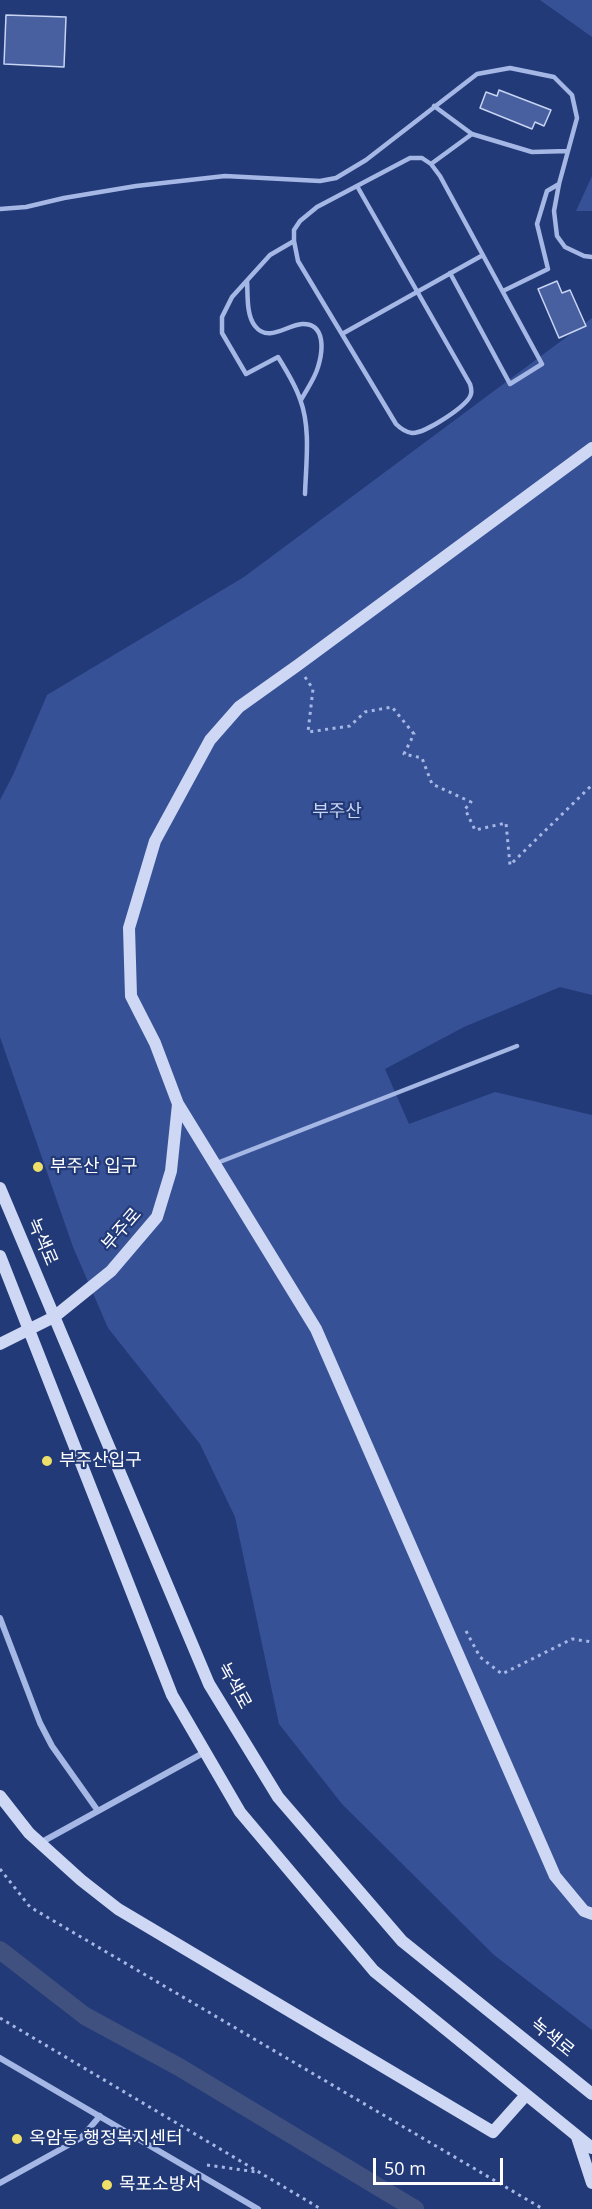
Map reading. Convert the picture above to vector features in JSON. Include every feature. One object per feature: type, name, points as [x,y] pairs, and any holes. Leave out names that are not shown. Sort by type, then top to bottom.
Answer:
[{"type":"street","points":[[592,448],[239,707],[210,740],[155,842],[129,928],[131,996],[155,1043],[178,1104],[316,1329],[555,1876],[584,1911],[592,1914]]},
{"type":"street","name":"부주로","points":[[0,1344],[54,1317],[111,1271],[158,1217],[171,1171],[178,1104]]},
{"type":"street","name":"녹색로","points":[[0,1188],[210,1684],[278,1797],[402,1941],[592,2094]]},
{"type":"street","points":[[0,1256],[172,1695],[240,1812],[374,1971],[592,2148]]},
{"type":"street","points":[[0,1618],[40,1723],[73,1778],[98,1811]]},
{"type":"street","points":[[40,1843],[205,1752]]},
{"type":"street","points":[[0,1796],[29,1833],[81,1880],[118,1909],[493,2132],[526,2095]]},
{"type":"street","points":[[0,2058],[258,2209]]},
{"type":"street","points":[[0,2183],[81,2138],[100,2116]]},
{"type":"street","points":[[577,2136],[592,2184]]},
{"type":"lane","points":[[0,209],[26,207],[136,186],[225,176],[320,181],[336,178],[366,160],[477,74],[510,68],[554,77],[572,95],[577,118],[554,211],[557,236],[565,247],[584,256],[592,257]]},
{"type":"lane","points":[[434,106],[472,134],[532,152],[568,151]]},
{"type":"lane","points":[[431,164],[472,134]]},
{"type":"lane","points":[[357,186],[470,384],[471,393],[464,405],[423,432],[413,433],[402,430],[396,424],[298,261],[294,230],[300,221],[317,207],[410,158],[422,158],[431,164],[440,176],[542,364],[510,384],[450,273]]},
{"type":"lane","points":[[503,291],[548,269],[537,224],[547,191],[559,184]]},
{"type":"lane","points":[[294,241],[270,255],[232,297],[222,316],[222,333],[246,374],[278,357],[301,400],[306,424],[305,494]]},
{"type":"lane","points":[[342,334],[483,255]]},
{"type":"lane","points":[[247,281],[250,315],[254,326],[261,331],[280,332],[305,324],[321,333],[322,345],[318,368],[301,400]]},
{"type":"lane","points":[[214,1164],[517,1046]]},
{"type":"path","points":[[298,665],[313,689],[308,732],[350,726],[365,712],[392,707],[414,734],[404,753],[422,758],[432,784],[471,802],[465,809],[475,830],[506,823],[510,865],[592,785]]},
{"type":"path","points":[[463,1626],[480,1657],[502,1674],[572,1639],[592,1642]]},
{"type":"path","points":[[0,1869],[30,1907],[543,2209]]},
{"type":"path","points":[[0,2018],[321,2209]]},
{"type":"path","points":[[178,2162],[258,2172]]},
{"type":"green space","points":[[540,0],[592,0],[592,37]]},
{"type":"green space","points":[[592,176],[592,211],[576,211]]},
{"type":"green space","name":"부주산","points":[[592,318],[592,995],[560,987],[464,1027],[385,1069],[409,1124],[495,1092],[592,1115],[592,2030],[494,1955],[342,1804],[279,1724],[235,1517],[200,1444],[108,1328],[73,1247],[0,1037],[0,800],[47,695],[244,577]]},
{"type":"building","points":[[6,15],[66,17],[64,67],[4,64]]},
{"type":"building","points":[[499,90],[551,110],[544,126],[535,122],[532,129],[480,108],[486,92],[497,96]]},
{"type":"building","points":[[557,281],[562,293],[570,290],[586,326],[559,338],[538,289]]},
{"type":"waterway","points":[[0,1950],[85,2016],[179,2067],[415,2209]]},
{"type":"place","name":"부주산 입구","points":[[38,1167]]},
{"type":"place","name":"부주산입구","points":[[47,1461]]},
{"type":"place","name":"옥암동 행정복지센터","points":[[17,2139]]},
{"type":"place","name":"목포소방서","points":[[107,2185]]}]
